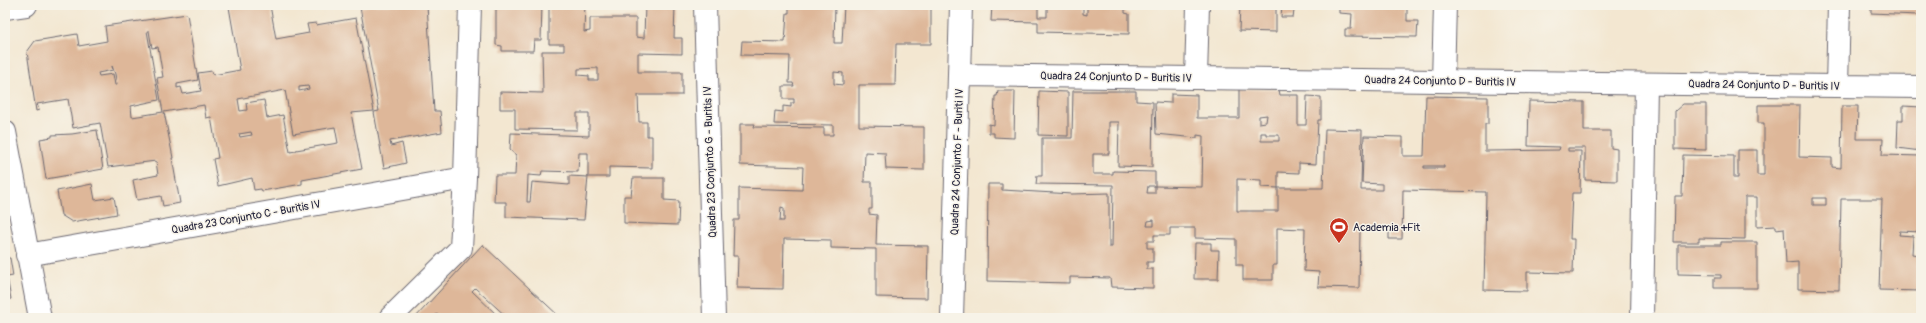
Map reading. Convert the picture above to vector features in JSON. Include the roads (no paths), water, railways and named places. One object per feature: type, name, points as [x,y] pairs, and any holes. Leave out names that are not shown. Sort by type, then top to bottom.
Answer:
[{"type":"street","points":[[5,8],[26,5]]},
{"type":"street","points":[[390,318],[461,248],[465,178],[470,5]]},
{"type":"street","name":"Quadra 23 Conjunto G - Buritis IV","points":[[705,5],[714,318]]},
{"type":"street","name":"Quadra 24 Conjunto F - Buriti IV","points":[[952,318],[961,5]]},
{"type":"street","points":[[1196,78],[1198,5]]},
{"type":"street","points":[[1443,81],[1445,5]]},
{"type":"street","points":[[1837,86],[1839,5]]},
{"type":"street","name":"Quadra 24 Conjunto D - Buritis IV","points":[[960,75],[1921,87]]},
{"type":"street","points":[[1642,318],[1646,84]]},
{"type":"street","points":[[5,132],[40,318]]},
{"type":"street","name":"Quadra 23 Conjunto C - Buritis IV","points":[[27,255],[465,178]]},
{"type":"place","name":"Academia +Fit","points":[[1339,244]]}]
